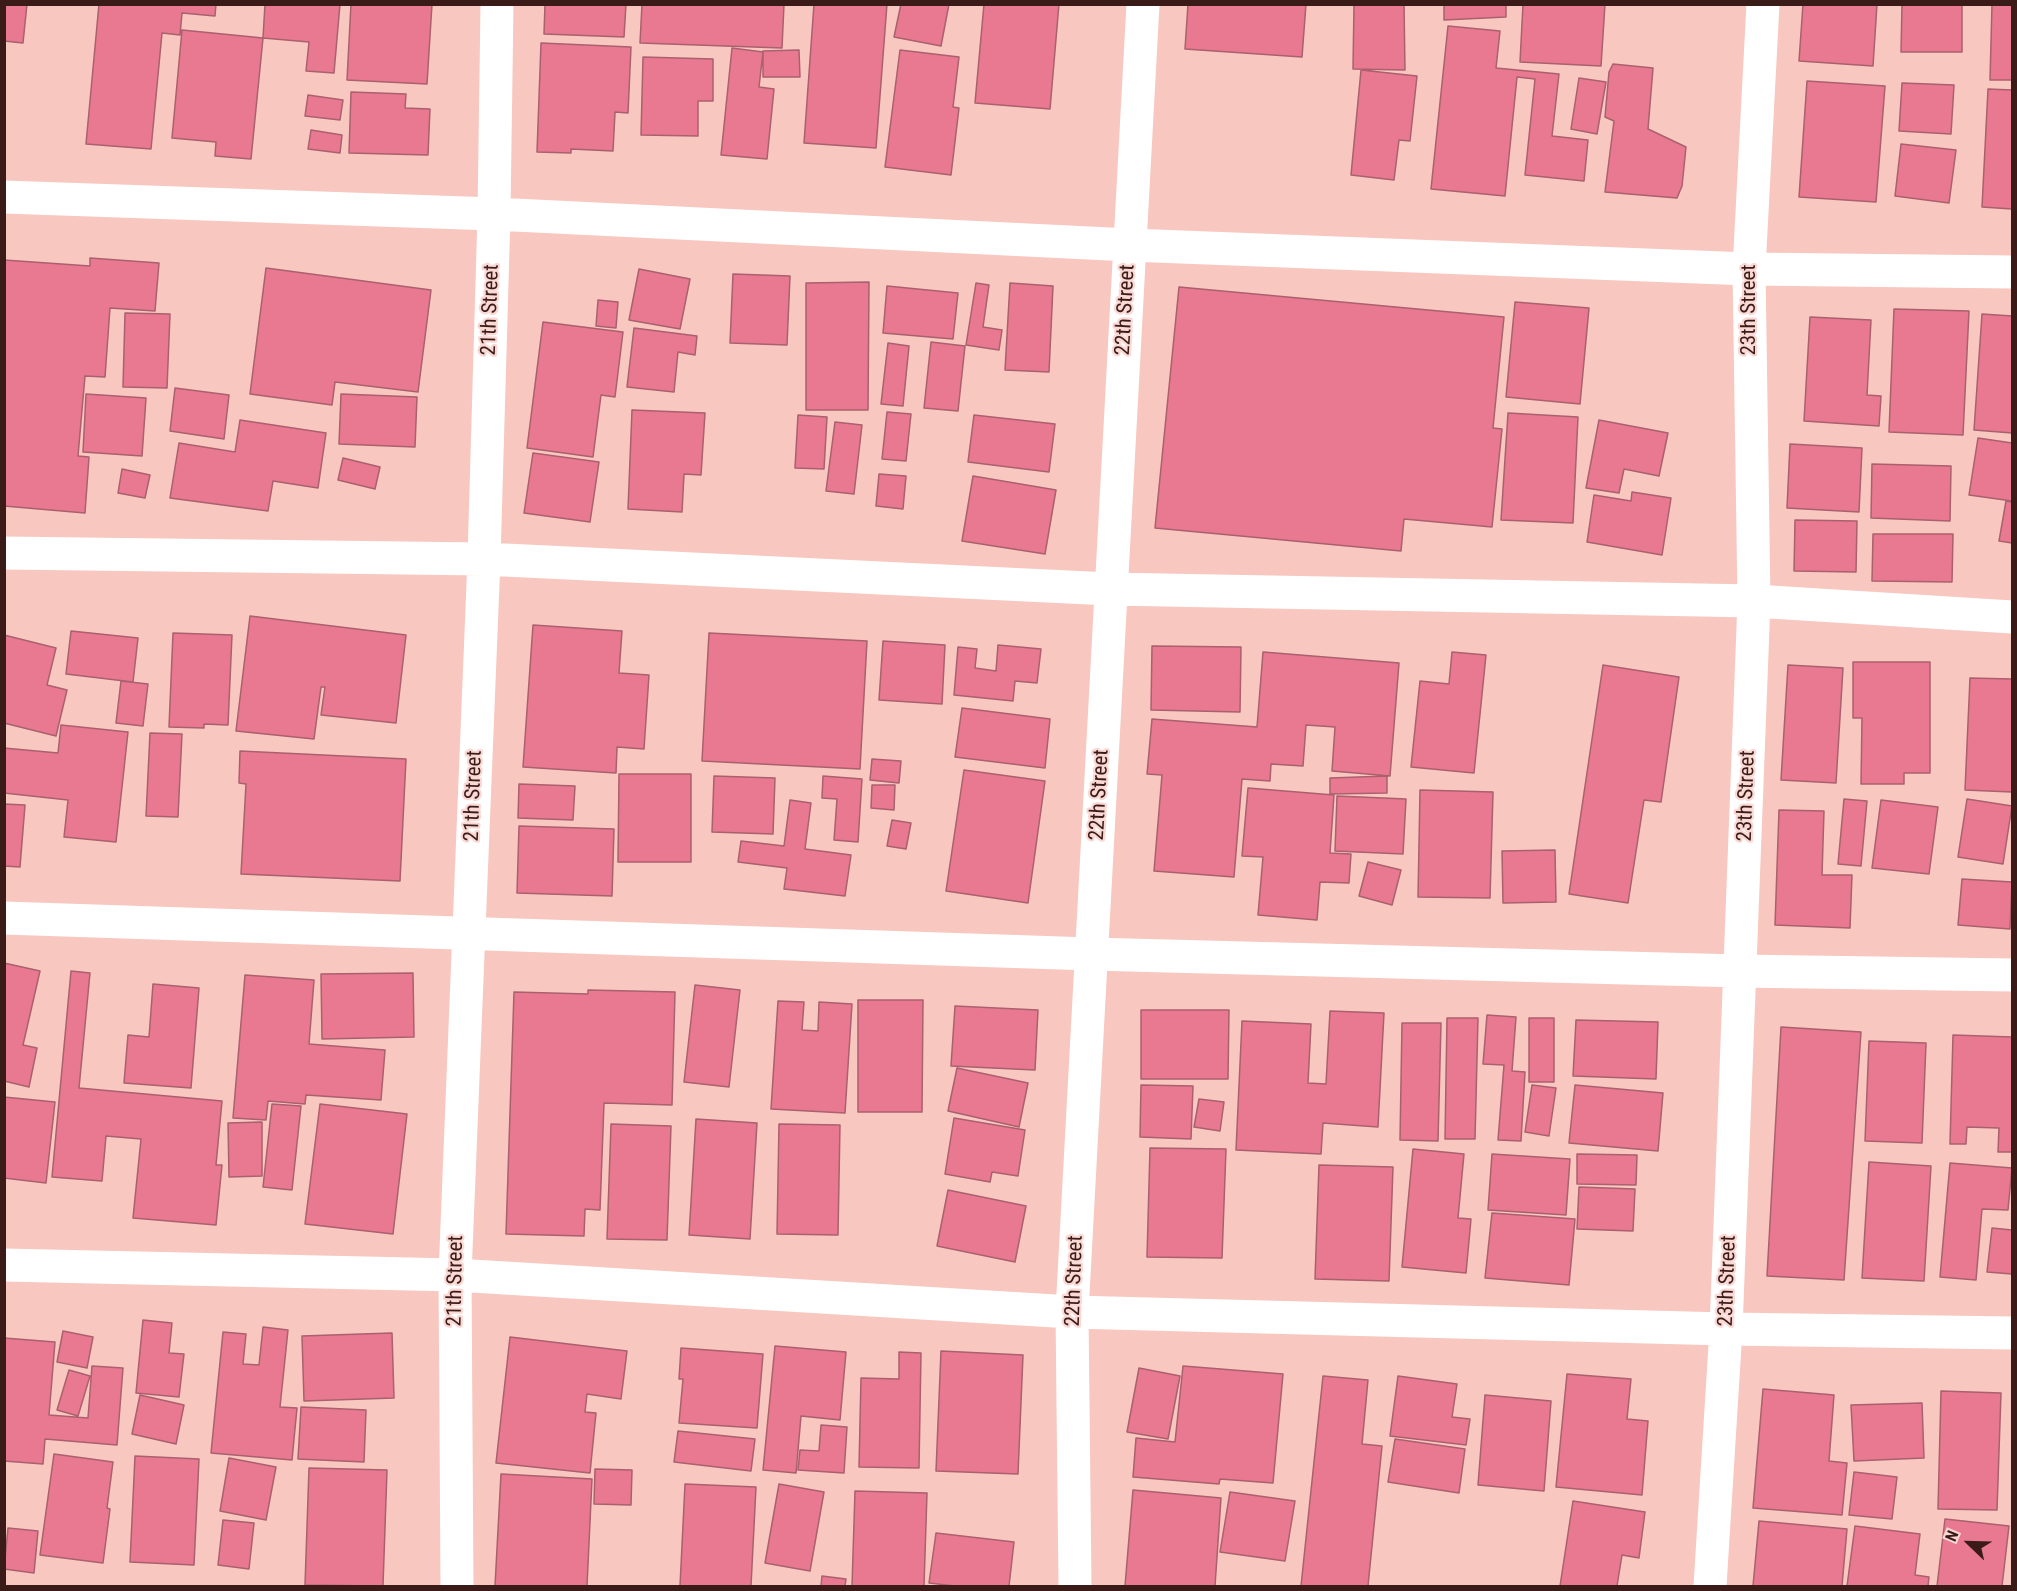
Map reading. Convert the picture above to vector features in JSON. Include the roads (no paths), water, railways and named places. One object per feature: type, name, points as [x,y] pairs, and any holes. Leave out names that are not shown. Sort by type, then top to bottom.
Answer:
[{"type":"street","name":"21th Street","points":[[457,1587],[455,1275],[484,559],[494,214],[497,4]]},
{"type":"street","name":"22th Street","points":[[1075,1587],[1072,1312],[1143,4]]},
{"type":"street","name":"23th Street","points":[[1710,1587],[1726,1329],[1754,601],[1749,269],[1763,4]]},
{"type":"street","points":[[4,197],[494,214],[1130,245],[1749,269],[2013,272]]},
{"type":"street","points":[[4,553],[484,559],[1110,589],[1754,601],[2013,617]]},
{"type":"street","points":[[4,918],[1091,954],[2013,975]]},
{"type":"street","points":[[4,1265],[455,1275],[1072,1312],[1726,1329],[2013,1333]]}]
